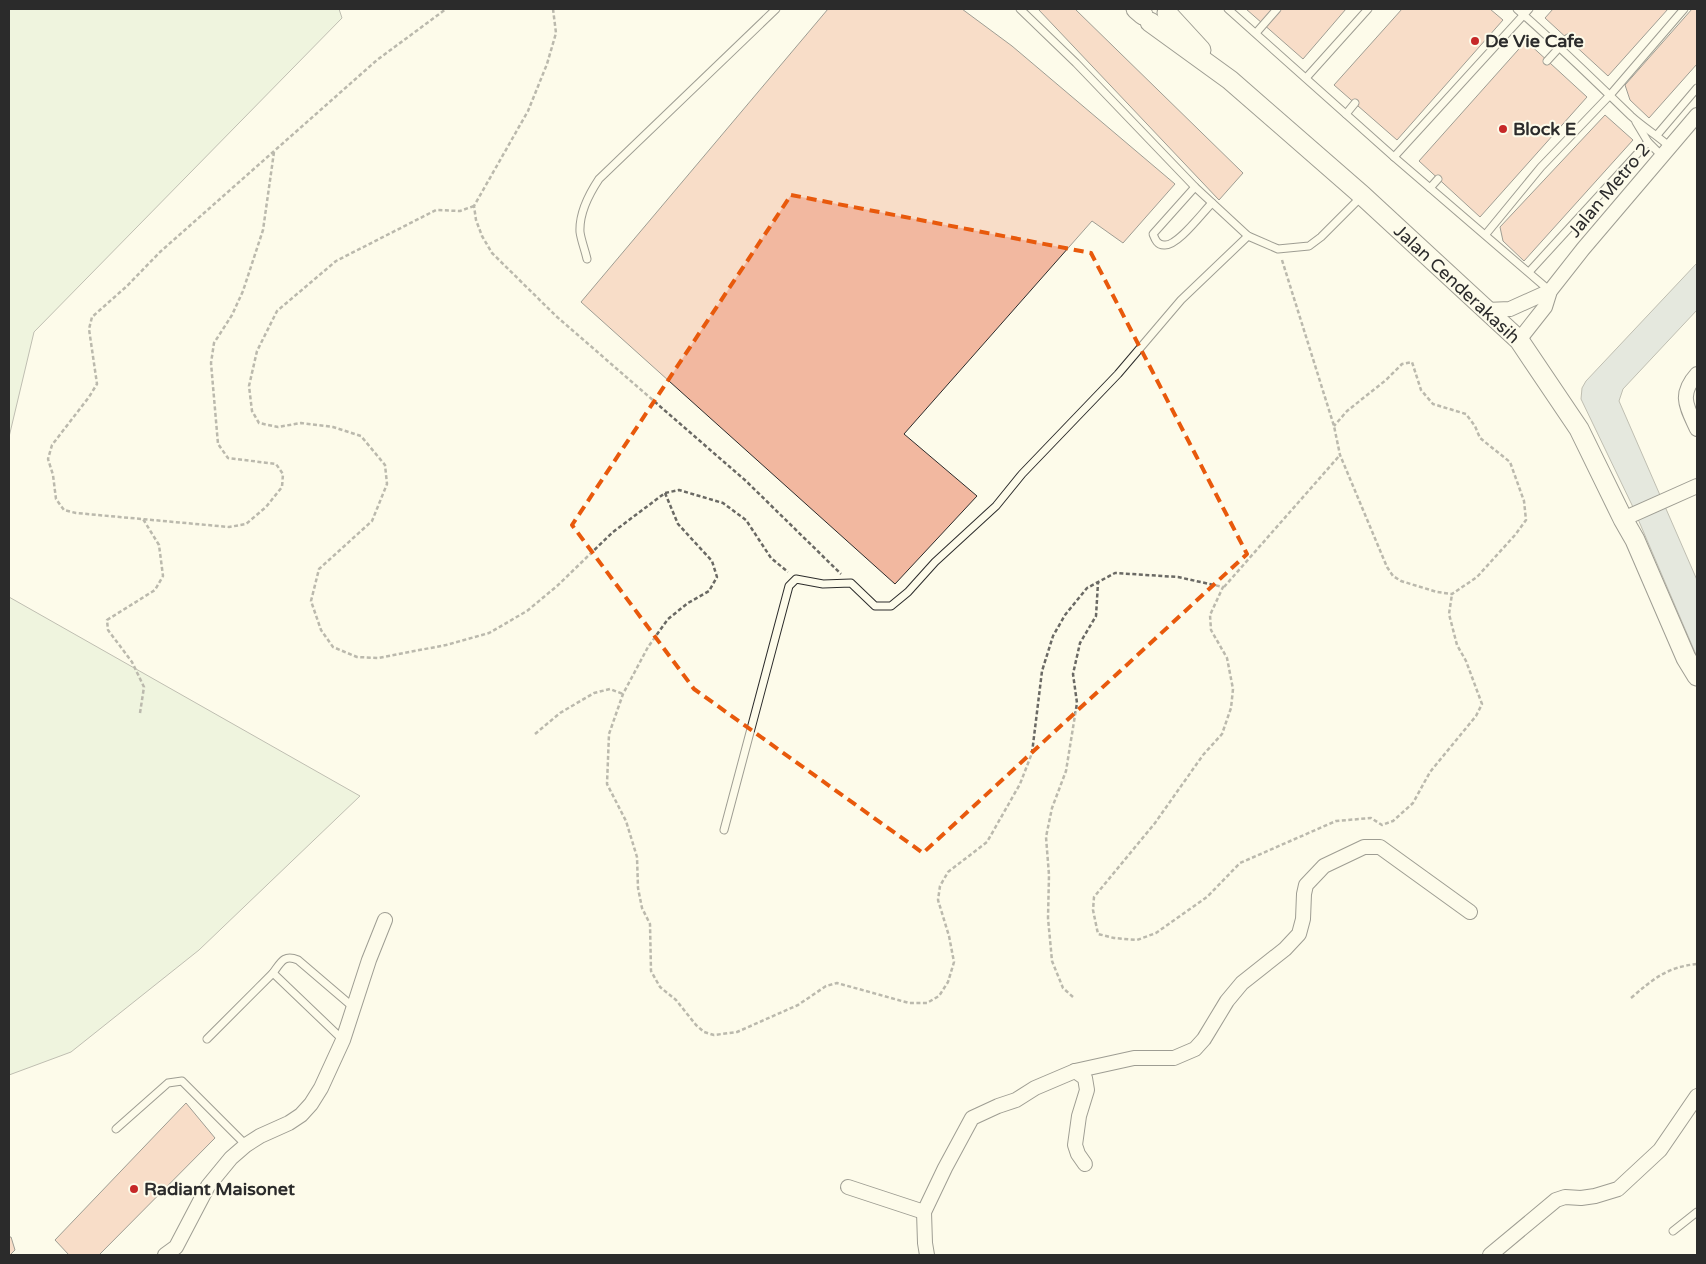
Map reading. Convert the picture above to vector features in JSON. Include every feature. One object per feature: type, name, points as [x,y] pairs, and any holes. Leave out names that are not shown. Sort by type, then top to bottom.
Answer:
[{"type":"street","points":[[1143,14],[1160,22],[1164,20],[1168,10],[1230,80]]},
{"type":"street","name":"Jalan Cenderakasih","points":[[1143,14],[1230,80],[1362,196],[1519,340],[1579,429],[1627,517],[1686,658],[1697,676]]},
{"type":"street","name":"Jalan Metro 2","points":[[1519,340],[1545,307],[1550,291],[1697,115]]},
{"type":"street","name":"Jalan Metro 2","points":[[1486,310],[1510,309],[1550,291]]},
{"type":"street","points":[[1697,374],[1689,383],[1685,394],[1687,407],[1697,429]]},
{"type":"street","points":[[1627,517],[1697,486]]},
{"type":"street","points":[[927,1255],[924,1212],[972,1118],[1016,1100],[1035,1088],[1075,1071],[1134,1058],[1174,1058],[1195,1048],[1204,1040],[1227,1002],[1242,983],[1285,950],[1299,934],[1303,919],[1306,885],[1324,866],[1364,847],[1380,848],[1470,912]]},
{"type":"street","points":[[165,1255],[176,1246],[208,1186],[231,1158],[246,1145],[301,1115],[311,1104],[321,1088],[343,1040],[369,960],[385,920]]},
{"type":"street","points":[[1075,1071],[1085,1078],[1087,1090],[1079,1116],[1075,1145],[1078,1154],[1085,1164]]},
{"type":"street","points":[[1490,1255],[1556,1200],[1565,1197],[1595,1196],[1618,1189],[1660,1150],[1697,1096]]},
{"type":"street","points":[[848,1187],[924,1212]]},
{"type":"lane","points":[[587,259],[580,231],[584,209],[599,179],[776,9]]},
{"type":"lane","points":[[1020,9],[1076,63],[1195,187],[1248,236],[1278,249],[1309,246],[1362,196]]},
{"type":"lane","points":[[1228,9],[1394,157],[1486,234],[1550,291]]},
{"type":"lane","points":[[1256,34],[1277,9]]},
{"type":"lane","points":[[1306,78],[1368,9]]},
{"type":"lane","points":[[1517,9],[1611,94],[1633,117],[1657,135],[1666,152]]},
{"type":"lane","points":[[1394,157],[1530,9]]},
{"type":"lane","points":[[1486,234],[1541,167],[1611,94],[1684,9]]},
{"type":"lane","points":[[1547,61],[1568,38]]},
{"type":"lane","points":[[1657,135],[1697,88]]},
{"type":"lane","points":[[1346,114],[1355,104]]},
{"type":"lane","points":[[1633,117],[1648,142],[1666,152]]},
{"type":"lane","points":[[1529,272],[1648,142]]},
{"type":"lane","points":[[1430,188],[1438,179]]},
{"type":"lane","points":[[1195,187],[1153,234],[1157,243],[1164,246],[1175,242],[1212,203]]},
{"type":"lane","points":[[724,830],[789,586],[796,579],[823,584],[851,583],[875,606],[891,606],[908,592],[935,562],[996,506],[1022,474],[1118,374],[1181,300],[1248,236]]},
{"type":"lane","points":[[207,1039],[273,973],[285,958],[291,957],[298,960],[354,1007]]},
{"type":"lane","points":[[273,973],[343,1040]]},
{"type":"lane","points":[[116,1129],[168,1083],[182,1081],[246,1145]]},
{"type":"lane","points":[[1673,1231],[1697,1212]]},
{"type":"path","points":[[274,152],[263,230],[243,291],[232,315],[214,343],[211,364],[218,444],[228,458],[276,464],[283,474],[282,487],[266,507],[246,524],[229,527],[76,513],[64,510],[56,499],[48,459],[52,445],[97,384],[89,329],[92,317],[160,252],[378,60],[446,9]]},
{"type":"path","points":[[553,9],[556,33],[547,64],[528,111],[474,206],[476,220],[482,236],[492,253],[556,316],[746,480],[851,583]]},
{"type":"path","points":[[474,206],[460,211],[436,210],[336,261],[277,311],[257,351],[249,386],[252,411],[259,423],[278,427],[301,423],[333,427],[361,436],[385,465],[388,484],[372,521],[319,569],[311,601],[321,630],[333,647],[357,657],[378,658],[446,645],[489,633],[527,611],[557,586],[613,532],[665,493],[678,490],[722,503],[746,520],[771,558],[796,579]]},
{"type":"path","points":[[1278,249],[1334,426],[1340,455],[1387,567],[1393,576],[1400,581],[1437,592],[1452,594],[1477,577],[1526,520],[1524,501],[1510,462],[1480,438],[1475,426],[1466,414],[1433,404],[1421,390],[1412,362],[1402,364],[1386,380],[1347,411],[1334,426]]},
{"type":"path","points":[[1340,455],[1224,587],[1210,615],[1211,630],[1228,658],[1233,689],[1231,708],[1222,734],[1203,755],[1155,823],[1094,897],[1093,910],[1098,934],[1114,938],[1137,940],[1156,933],[1207,897],[1240,863],[1336,821],[1371,818],[1382,825],[1393,822],[1413,803],[1430,772],[1476,716],[1482,704],[1466,661],[1457,645],[1449,614],[1452,594]]},
{"type":"path","points":[[665,493],[678,524],[712,561],[717,577],[709,591],[688,603],[668,619],[648,647],[623,694],[609,734],[608,784],[626,821],[637,856],[638,888],[642,908],[650,924],[652,971],[660,987],[676,1000],[696,1025],[704,1032],[714,1035],[737,1032],[798,1005],[826,986],[837,983],[910,1003],[927,1003],[939,996],[948,982],[954,962],[949,936],[938,900],[940,886],[948,872],[987,842],[1020,784],[1032,753],[1042,671],[1053,636],[1065,615],[1087,588],[1115,573],[1178,578],[1224,587]]},
{"type":"path","points":[[140,713],[144,687],[132,662],[108,630],[107,620],[155,590],[163,576],[159,545],[143,519]]},
{"type":"path","points":[[1073,997],[1063,988],[1052,961],[1048,918],[1049,875],[1046,836],[1052,808],[1066,771],[1077,703],[1073,674],[1080,644],[1096,616],[1098,583]]},
{"type":"path","points":[[535,734],[560,713],[594,693],[610,689],[623,694]]},
{"type":"path","points":[[1631,998],[1661,973],[1697,964]]},
{"type":"highlighted area","points":[[791,195],[1091,253],[1247,554],[923,853],[694,689],[572,525]]},
{"type":"green space","points":[[9,9],[339,9],[342,18],[34,332],[9,437]]},
{"type":"green space","points":[[9,597],[360,796],[199,950],[71,1052],[9,1075]]},
{"type":"shaded area","points":[[1697,263],[1697,310],[1623,389],[1619,401],[1697,580],[1697,657],[1632,505],[1581,399],[1582,388],[1586,381]]},
{"type":"building","points":[[828,9],[962,9],[1012,46],[1175,184],[1123,243],[1092,221],[904,434],[977,496],[895,584],[581,302]]},
{"type":"building","points":[[1038,9],[1075,9],[1243,173],[1219,200]]},
{"type":"building","points":[[1246,9],[1346,9],[1303,59]]},
{"type":"building","points":[[1402,9],[1490,9],[1503,20],[1397,140],[1334,85]]},
{"type":"building","points":[[1553,9],[1668,9],[1608,76],[1545,18]]},
{"type":"building","points":[[1692,9],[1697,9],[1697,64],[1649,118],[1630,100],[1625,85]]},
{"type":"building","name":"Block E","points":[[1526,41],[1587,97],[1480,217],[1419,161]]},
{"type":"building","points":[[1605,115],[1633,140],[1524,261],[1503,241],[1500,227]]},
{"type":"building","name":"Radiant Maisonet","points":[[186,1103],[215,1138],[99,1255],[69,1255],[55,1240]]},
{"type":"building","points":[[9,1237],[11,1237],[15,1250],[10,1255],[9,1255]]},
{"type":"place","name":"De Vie Cafe","points":[[1475,41]]},
{"type":"place","name":"Block E","points":[[1503,129]]},
{"type":"place","name":"Radiant Maisonet","points":[[134,1189]]}]
